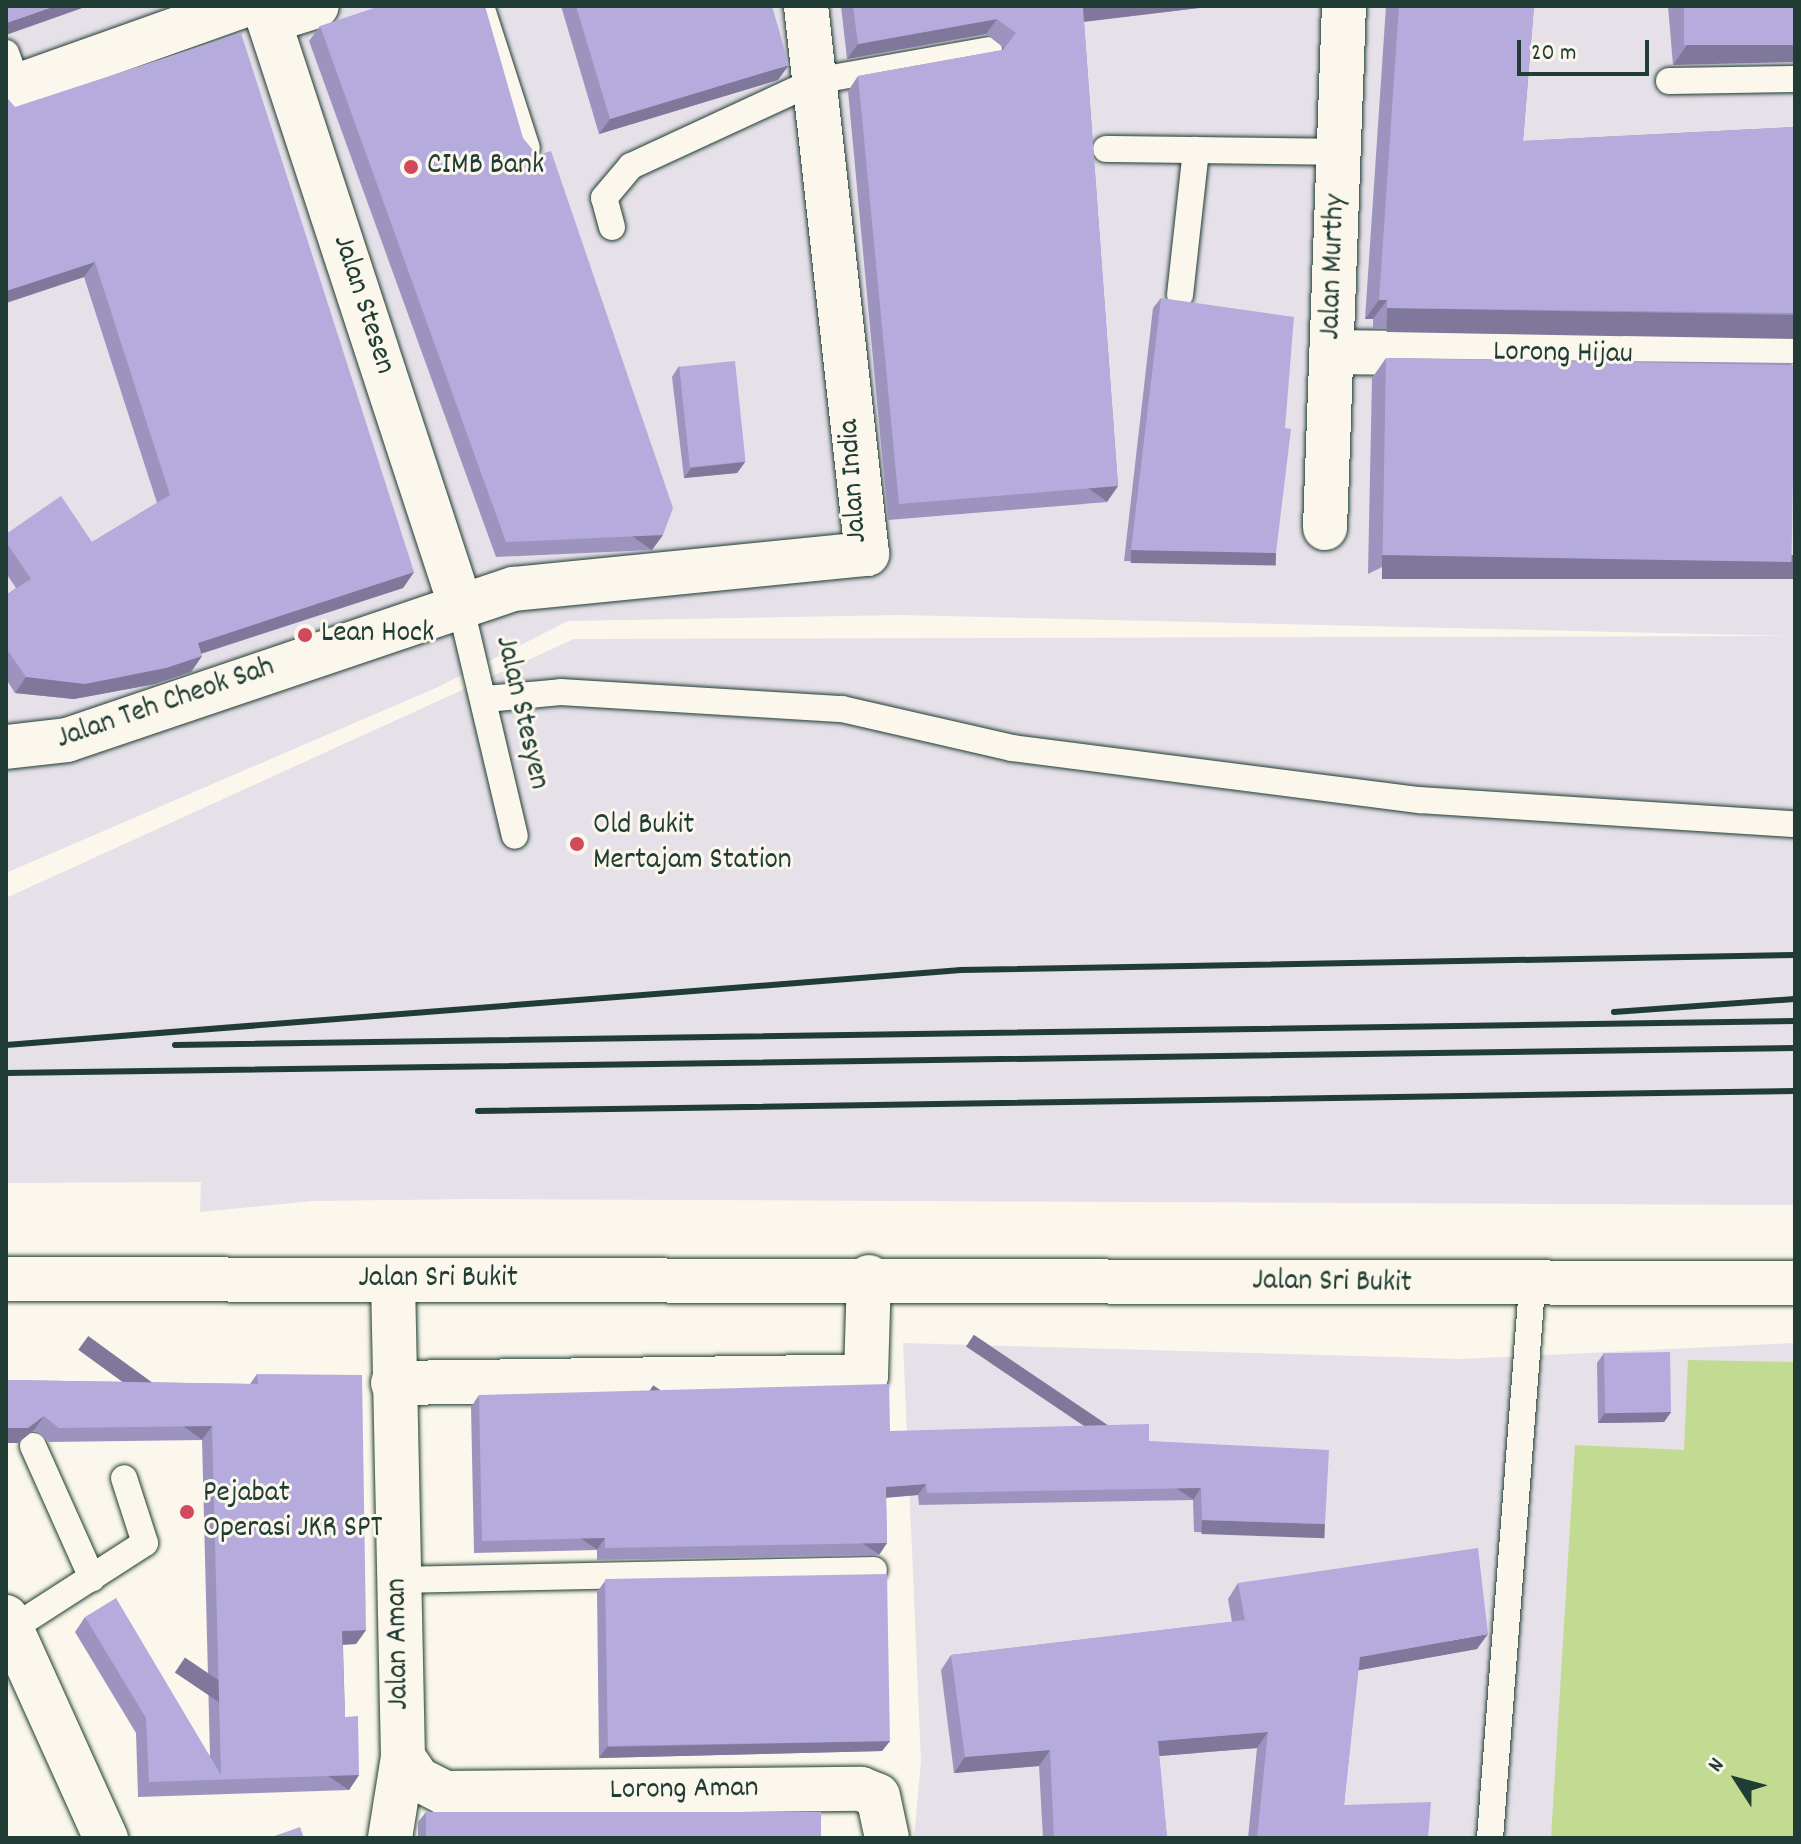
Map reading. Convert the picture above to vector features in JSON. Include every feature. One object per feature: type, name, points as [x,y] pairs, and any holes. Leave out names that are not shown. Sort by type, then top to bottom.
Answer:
[{"type":"street","points":[[10,76],[258,11],[317,6]]},
{"type":"street","name":"Jalan India","points":[[460,604],[514,589],[867,554],[806,6]]},
{"type":"street","name":"Jalan Murthy","points":[[1325,528],[1344,6]]},
{"type":"street","name":"Jalan Stesen","points":[[258,11],[460,604]]},
{"type":"street","name":"Lorong Hijau","points":[[1331,352],[1795,358]]},
{"type":"street","name":"Jalan Teh Cheok Sah","points":[[6,747],[67,740],[460,604]]},
{"type":"street","points":[[393,1383],[866,1376],[869,1277]]},
{"type":"street","name":"Jalan Sri Bukit","points":[[6,1279],[393,1281],[869,1277],[1532,1287],[1795,1283]]},
{"type":"street","name":"Jalan Aman","points":[[393,1281],[403,1757]]},
{"type":"street","points":[[10,1623],[106,1838]]},
{"type":"street","points":[[390,1838],[403,1757]]},
{"type":"street","name":"Lorong Aman","points":[[403,1757],[418,1779],[445,1793],[861,1789],[878,1796],[887,1838]]},
{"type":"lane","points":[[481,6],[527,148]]},
{"type":"lane","points":[[612,227],[604,198],[631,166],[815,81],[989,50]]},
{"type":"lane","points":[[1669,81],[1795,79]]},
{"type":"lane","points":[[1106,149],[1339,152]]},
{"type":"lane","points":[[1180,295],[1196,150]]},
{"type":"lane","name":"Jalan Stesyen","points":[[460,604],[486,699],[515,836]]},
{"type":"lane","points":[[486,699],[561,692],[842,709],[1012,748],[1420,800],[1795,824]]},
{"type":"lane","points":[[1490,1838],[1532,1287]]},
{"type":"lane","points":[[33,1446],[92,1578]]},
{"type":"lane","points":[[10,1623],[92,1578],[145,1543],[124,1478]]},
{"type":"lane","points":[[398,1580],[874,1570]]},
{"type":"shaded area","points":[[6,6],[1795,6],[1795,1205],[474,1199],[312,1201],[200,1212],[201,1182],[6,1183],[6,898],[574,639],[1794,636],[901,615],[568,621],[438,687],[6,873]]},
{"type":"shaded area","points":[[903,1343],[1461,1359],[1795,1343],[1795,1838],[914,1838],[921,1760]]},
{"type":"green space","points":[[1688,1360],[1795,1362],[1795,1838],[1551,1838],[1575,1445],[1684,1450]]},
{"type":"building","points":[[6,6],[55,6],[6,23]]},
{"type":"building","points":[[380,6],[485,6],[523,138],[537,155],[551,151],[673,508],[663,535],[506,542],[320,26]]},
{"type":"building","points":[[576,6],[772,6],[789,65],[610,119]]},
{"type":"building","points":[[853,6],[1096,6],[1083,8],[1118,486],[899,504],[858,76],[1003,50],[1016,33],[997,19],[858,44]]},
{"type":"building","points":[[1399,6],[1534,6],[1523,141],[1795,127],[1795,313],[1387,308],[1387,300],[1379,300]]},
{"type":"building","points":[[1684,6],[1795,6],[1795,45],[1684,45]]},
{"type":"building","points":[[241,33],[414,572],[198,643],[202,656],[166,668],[85,684],[26,677],[6,648],[6,595],[31,579],[6,542],[6,534],[61,496],[92,542],[170,495],[95,262],[6,291],[6,97],[15,107]]},
{"type":"building","points":[[1161,298],[1294,317],[1285,428],[1291,429],[1276,553],[1131,550]]},
{"type":"building","points":[[1386,358],[1795,365],[1791,562],[1383,555]]},
{"type":"building","points":[[735,361],[746,461],[690,467],[679,367]]},
{"type":"building","points":[[1670,1352],[1671,1412],[1605,1413],[1604,1353]]},
{"type":"building","points":[[257,1374],[362,1375],[366,1630],[342,1631],[345,1717],[358,1716],[359,1775],[149,1782],[146,1718],[85,1617],[116,1598],[221,1775],[212,1426],[59,1428],[44,1416],[28,1428],[6,1428],[6,1380],[258,1384]]},
{"type":"building","points":[[889,1384],[890,1431],[1149,1424],[1149,1441],[1329,1450],[1325,1524],[1202,1520],[1201,1488],[927,1493],[926,1484],[886,1487],[887,1543],[605,1548],[605,1538],[482,1541],[479,1395]]},
{"type":"building","points":[[1478,1548],[1488,1634],[1360,1657],[1344,1805],[1431,1802],[1428,1838],[1257,1838],[1268,1732],[1158,1741],[1167,1838],[1054,1838],[1050,1750],[965,1757],[951,1655],[1245,1620],[1238,1583]]},
{"type":"building","points":[[887,1574],[890,1741],[608,1746],[605,1579]]},
{"type":"building","points":[[426,1812],[821,1812],[821,1838],[426,1838]]},
{"type":"building","points":[[300,1827],[304,1838],[269,1838]]},
{"type":"railway","points":[[6,1045],[961,970],[1795,955]]},
{"type":"railway","points":[[1614,1012],[1795,999]]},
{"type":"railway","points":[[175,1045],[1795,1021]]},
{"type":"railway","points":[[6,1073],[1795,1048]]},
{"type":"railway","points":[[478,1111],[1795,1091]]},
{"type":"place","name":"CIMB Bank","points":[[411,167]]},
{"type":"place","name":"Lean Hock","points":[[305,635]]},
{"type":"place","name":"Old Bukit Mertajam Station","points":[[577,844]]},
{"type":"place","name":"Pejabat Operasi JKR SPT","points":[[187,1512]]}]
